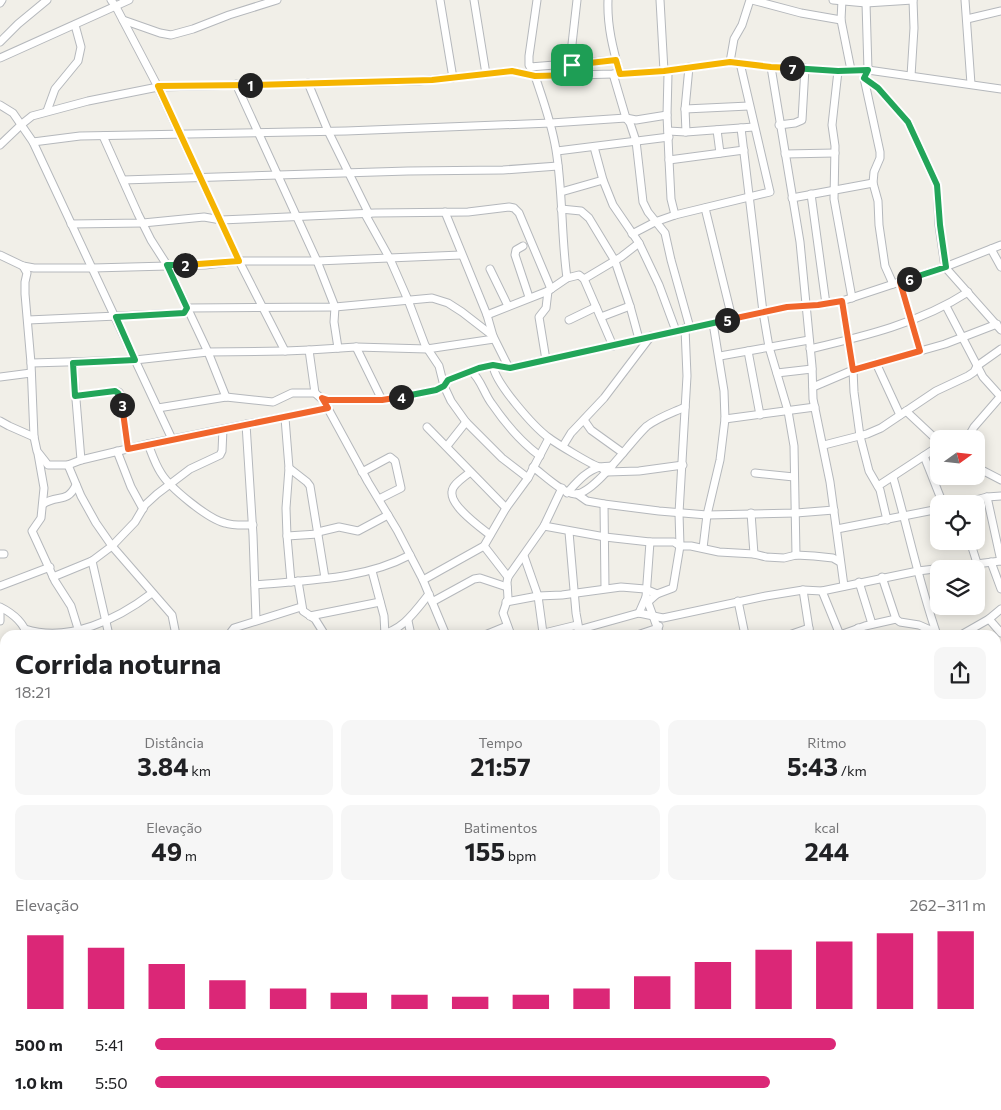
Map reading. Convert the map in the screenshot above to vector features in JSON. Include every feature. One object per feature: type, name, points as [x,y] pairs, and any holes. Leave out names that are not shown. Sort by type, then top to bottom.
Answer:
[{"type":"street","points":[[0,42],[47,0]]},
{"type":"street","points":[[111,0],[158,86],[239,261],[285,351]]},
{"type":"street","points":[[0,58],[129,0]]},
{"type":"street","points":[[123,20],[171,35],[277,0]]},
{"type":"street","points":[[440,0],[453,78]]},
{"type":"street","points":[[474,0],[486,74]]},
{"type":"street","points":[[537,0],[531,36],[529,66],[572,65],[616,60]]},
{"type":"street","points":[[576,75],[572,65],[571,53],[577,0]]},
{"type":"street","points":[[506,602],[538,596],[621,587],[646,596],[673,588],[680,546],[679,513],[683,465],[688,328],[665,233],[655,222],[643,202],[636,140],[630,123],[626,118],[610,34],[608,0]]},
{"type":"street","points":[[660,0],[664,71],[668,74],[667,116],[671,199],[675,215]]},
{"type":"street","points":[[730,62],[734,39],[742,25],[751,0],[801,13],[841,20]]},
{"type":"street","points":[[833,0],[866,3],[913,0],[914,28],[911,76]]},
{"type":"street","points":[[965,0],[971,84]]},
{"type":"street","points":[[842,1],[841,20],[851,70]]},
{"type":"street","points":[[866,3],[868,70],[864,78],[880,152],[873,183],[878,201],[879,225],[885,266],[897,283],[912,320],[920,351]]},
{"type":"street","points":[[967,19],[1001,11]]},
{"type":"street","points":[[47,111],[55,90],[78,61],[81,47],[75,25]]},
{"type":"street","points":[[0,145],[32,116],[158,86],[419,80],[512,71],[535,76],[617,74],[664,71],[730,62],[771,67],[838,71],[868,70],[1001,89]]},
{"type":"street","points":[[632,234],[655,222],[675,215],[769,193],[771,190],[754,127],[740,63]]},
{"type":"street","points":[[686,132],[685,109],[689,67]]},
{"type":"street","points":[[771,67],[800,242],[815,407],[824,444],[837,529],[838,558],[844,586]]},
{"type":"street","points":[[780,125],[802,120],[805,68]]},
{"type":"street","points":[[838,71],[832,125],[834,190],[836,212],[852,298]]},
{"type":"street","points":[[535,76],[551,123],[557,151],[561,192],[562,238],[567,278]]},
{"type":"street","points":[[813,387],[853,370],[999,327],[946,267],[937,185],[908,122],[878,88],[864,78]]},
{"type":"street","points":[[308,83],[328,132],[370,214],[373,225],[408,300],[427,349],[439,366],[444,386],[451,401],[466,422],[502,458],[528,478]]},
{"type":"street","points":[[236,84],[335,307],[334,322],[338,348]]},
{"type":"street","points":[[0,105],[13,113],[33,142],[172,439]]},
{"type":"street","points":[[685,109],[749,106]]},
{"type":"street","points":[[33,142],[63,137],[328,132],[626,118],[636,120],[667,116]]},
{"type":"street","points":[[557,151],[594,147],[668,134],[754,127]]},
{"type":"street","points":[[741,128],[763,312],[769,348],[788,411],[794,446],[796,555]]},
{"type":"street","points":[[717,130],[720,153]]},
{"type":"street","points":[[103,136],[142,223],[167,265],[208,352],[226,397]]},
{"type":"street","points":[[594,147],[603,180],[613,205],[639,243],[659,285],[676,331]]},
{"type":"street","points":[[669,160],[744,150]]},
{"type":"street","points":[[785,154],[834,153]]},
{"type":"street","points":[[122,180],[503,170],[558,166]]},
{"type":"street","points":[[561,192],[603,180]]},
{"type":"street","points":[[792,198],[873,183]]},
{"type":"street","points":[[811,194],[826,304]]},
{"type":"street","points":[[71,224],[142,223],[204,218],[221,220],[514,208],[519,213],[549,290],[547,306],[539,317],[546,360]]},
{"type":"street","points":[[705,208],[732,318]]},
{"type":"street","points":[[561,209],[581,211],[585,214],[615,261],[640,339]]},
{"type":"street","points":[[445,212],[487,315],[493,337],[510,368]]},
{"type":"street","points":[[584,280],[615,261],[639,243]]},
{"type":"street","points":[[158,408],[226,397],[273,402],[292,393],[315,393],[328,400],[382,400],[436,390],[444,386],[448,380],[493,365],[510,368],[732,318],[787,307],[842,301],[946,267],[1001,245]]},
{"type":"street","points":[[523,246],[516,250],[515,255],[529,297]]},
{"type":"street","points":[[991,249],[1001,267]]},
{"type":"street","points":[[0,255],[25,270],[34,268],[205,265],[239,261],[316,261],[462,255]]},
{"type":"street","points":[[490,268],[508,306]]},
{"type":"street","points":[[25,270],[34,437],[37,451],[44,466],[41,518],[32,531],[53,577],[68,601],[79,630]]},
{"type":"street","points":[[487,315],[549,290],[567,278],[579,275],[584,280],[613,346]]},
{"type":"street","points":[[810,349],[848,340],[912,320],[946,306],[968,292]]},
{"type":"street","points":[[187,308],[335,307],[432,298],[448,303],[493,337]]},
{"type":"street","points":[[842,301],[853,370],[860,436],[869,471],[878,486],[887,520]]},
{"type":"street","points":[[601,317],[630,306]]},
{"type":"street","points":[[946,306],[964,337],[983,377],[1001,397],[972,430]]},
{"type":"street","points":[[569,320],[596,307]]},
{"type":"street","points":[[28,320],[184,313],[187,308]]},
{"type":"street","points":[[704,548],[707,515],[720,460],[726,406],[720,356],[713,323]]},
{"type":"street","points":[[562,446],[571,433],[604,398],[651,336]]},
{"type":"street","points":[[31,363],[135,360],[208,352],[285,351],[356,347],[427,349],[493,337]]},
{"type":"street","points":[[720,356],[809,340]]},
{"type":"street","points":[[356,347],[382,400]]},
{"type":"street","points":[[824,444],[860,436],[881,428],[936,391],[968,376],[1001,349]]},
{"type":"street","points":[[309,350],[315,393]]},
{"type":"street","points":[[748,351],[760,415]]},
{"type":"street","points":[[73,363],[81,460]]},
{"type":"street","points":[[876,363],[903,413],[930,435]]},
{"type":"street","points":[[493,365],[493,371],[503,387],[517,405],[549,438],[600,467],[639,471],[683,465]]},
{"type":"street","points":[[777,373],[812,369]]},
{"type":"street","points":[[471,371],[475,374],[491,403],[505,421],[522,441],[540,456]]},
{"type":"street","points":[[0,378],[30,373]]},
{"type":"street","points":[[75,396],[119,392],[128,449]]},
{"type":"street","points":[[322,398],[410,555],[423,580],[444,630]]},
{"type":"street","points":[[533,467],[564,491],[577,494],[584,493],[649,425],[660,417],[685,407]]},
{"type":"street","points":[[725,419],[815,407]]},
{"type":"street","points":[[44,466],[68,465],[81,460],[148,444],[328,408]]},
{"type":"street","points":[[285,418],[289,468],[286,508],[287,536],[294,581],[303,611],[318,622],[322,630]]},
{"type":"street","points":[[584,420],[591,430],[623,453]]},
{"type":"street","points":[[0,421],[34,437]]},
{"type":"street","points":[[447,446],[466,422]]},
{"type":"street","points":[[246,424],[253,524],[256,620]]},
{"type":"street","points":[[427,426],[506,508]]},
{"type":"street","points":[[53,577],[92,562],[112,546],[135,522],[143,509],[157,494],[195,466],[220,455],[222,451],[223,429]]},
{"type":"street","points":[[423,580],[484,546],[506,508],[528,478],[549,438]]},
{"type":"street","points":[[148,444],[154,461],[169,484],[194,505],[215,519],[228,524],[253,524]]},
{"type":"street","points":[[117,452],[131,487],[143,509]]},
{"type":"street","points":[[878,486],[930,452]]},
{"type":"street","points":[[924,456],[939,495]]},
{"type":"street","points":[[362,472],[390,457],[395,461],[401,488],[379,499]]},
{"type":"street","points":[[68,465],[96,523],[112,546],[172,615],[175,630]]},
{"type":"street","points":[[509,630],[503,613],[508,598],[508,577],[544,526],[564,491],[590,471],[600,467]]},
{"type":"street","points":[[289,468],[310,486],[325,578]]},
{"type":"street","points":[[470,472],[454,486],[451,492],[452,496],[466,517],[490,535]]},
{"type":"street","points":[[985,472],[1001,480]]},
{"type":"street","points":[[755,473],[794,477]]},
{"type":"street","points":[[892,477],[935,630]]},
{"type":"street","points":[[43,504],[55,498],[69,496],[76,485]]},
{"type":"street","points":[[577,494],[587,501],[604,504],[707,515],[796,513],[834,510]]},
{"type":"street","points":[[985,562],[1001,561],[987,497],[1001,496]]},
{"type":"street","points":[[604,504],[605,588]]},
{"type":"street","points":[[837,529],[930,511]]},
{"type":"street","points":[[751,513],[754,554]]},
{"type":"street","points":[[287,536],[318,533],[339,526],[358,531],[388,515]]},
{"type":"street","points":[[544,526],[605,537],[650,542],[674,542],[680,546],[704,548],[719,552],[784,558],[796,555],[838,558]]},
{"type":"street","points":[[569,532],[578,630],[639,613],[663,618],[803,590],[822,591],[859,582],[930,569]]},
{"type":"street","points":[[639,613],[646,596],[650,542]]},
{"type":"street","points":[[484,546],[508,577]]},
{"type":"street","points":[[255,585],[372,571],[410,555]]},
{"type":"street","points":[[524,556],[538,596],[540,630]]},
{"type":"street","points":[[92,562],[108,630]]},
{"type":"street","points":[[991,562],[1001,589]]},
{"type":"street","points":[[0,586],[50,567]]},
{"type":"street","points":[[372,571],[384,616],[383,630]]},
{"type":"street","points":[[432,602],[474,579],[480,578],[507,587]]},
{"type":"street","points":[[882,578],[896,619],[900,622],[919,625],[930,630]]},
{"type":"street","points":[[859,582],[872,624]]},
{"type":"street","points":[[803,590],[810,630]]},
{"type":"street","points":[[822,591],[838,630]]},
{"type":"street","points":[[85,630],[131,608],[152,593]]},
{"type":"street","points":[[392,630],[408,621],[429,594]]},
{"type":"street","points":[[646,596],[657,594]]},
{"type":"street","points":[[646,596],[658,630]]},
{"type":"street","points":[[310,616],[380,602]]},
{"type":"street","points":[[738,602],[744,630]]},
{"type":"street","points":[[0,607],[15,616],[25,630]]},
{"type":"street","points":[[232,630],[256,620],[301,607]]},
{"type":"street","points":[[970,630],[989,619],[1001,609]]},
{"type":"street","points":[[0,612],[0,621]]},
{"type":"street","points":[[660,630],[663,618]]},
{"type":"street","points":[[863,630],[872,624],[896,619]]},
{"type":"street","points":[[989,619],[998,630]]},
{"type":"street","points":[[408,621],[410,630]]},
{"type":"street","points":[[497,630],[507,626]]},
{"type":"route","points":[[616,60],[620,74],[664,71],[730,62],[771,67],[838,71],[868,70],[864,78],[878,88],[908,122],[937,185],[946,267],[900,282],[920,351],[853,370],[842,301],[787,307],[510,368],[493,365],[479,368],[448,380],[444,386],[436,390],[406,396],[382,400],[328,400],[322,398],[328,408],[128,449],[119,392],[75,396],[73,363],[135,360],[116,317],[184,313],[187,308],[167,265],[205,265],[239,261],[158,86],[419,80],[512,71],[535,76],[576,75],[572,65],[616,60]]}]
